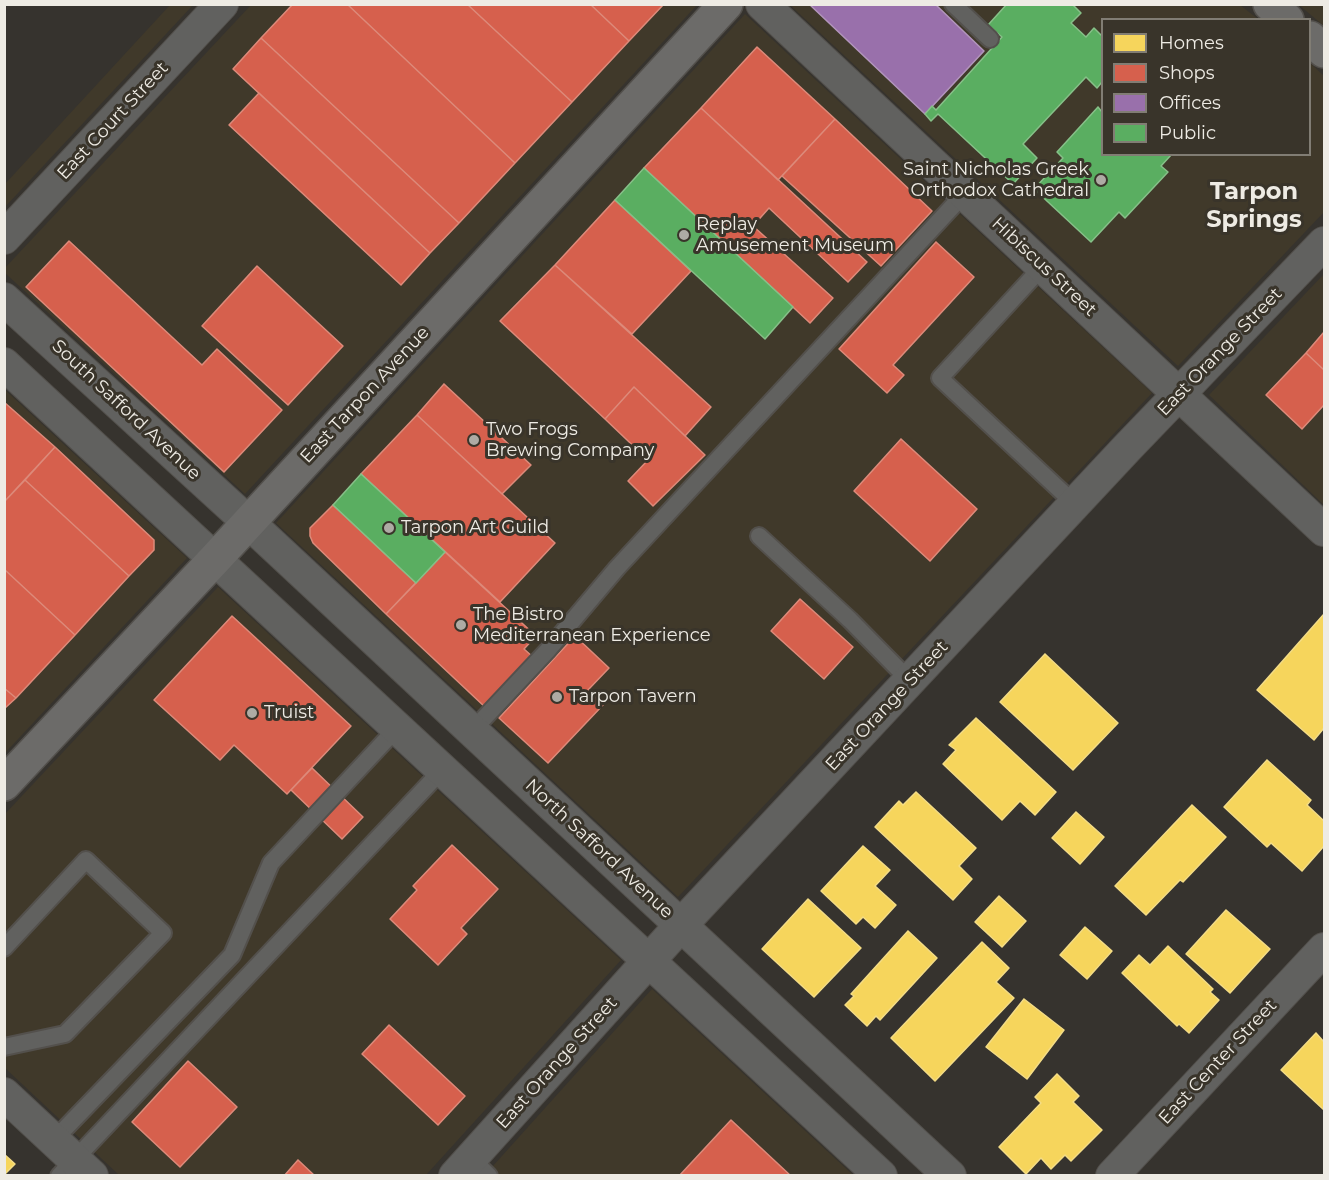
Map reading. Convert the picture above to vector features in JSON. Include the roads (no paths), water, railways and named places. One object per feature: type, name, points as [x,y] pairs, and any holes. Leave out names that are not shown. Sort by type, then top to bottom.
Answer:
[{"type":"main road","name":"East Tarpon Avenue","points":[[4,784],[215,559],[726,4]]},
{"type":"main road","points":[[1270,4],[1285,18]]},
{"type":"main road","points":[[1311,39],[1324,51]]},
{"type":"street","name":"East Court Street","points":[[4,238],[222,4]]},
{"type":"street","name":"Hibiscus Street","points":[[762,4],[1324,530]]},
{"type":"street","name":"East Orange Street","points":[[472,1170],[681,925],[1324,243]]},
{"type":"street","name":"South Safford Avenue","points":[[4,299],[248,522]]},
{"type":"street","points":[[4,364],[881,1176]]},
{"type":"street","name":"North Safford Avenue","points":[[248,522],[950,1176]]},
{"type":"street","name":"East Center Street","points":[[1112,1176],[1324,949]]},
{"type":"street","points":[[4,1094],[70,1163]]},
{"type":"lane","points":[[953,4],[990,39]]},
{"type":"lane","points":[[472,731],[547,651],[617,568],[965,193]]},
{"type":"lane","points":[[1043,266],[940,378],[1076,505]]},
{"type":"lane","points":[[759,536],[850,620],[910,681]]},
{"type":"lane","points":[[70,1163],[232,955],[271,863],[398,728]]},
{"type":"lane","points":[[70,1163],[443,769]]},
{"type":"lane","points":[[4,948],[86,860],[163,933],[65,1034],[4,1047]]},
{"type":"place","name":"Saint Nicholas Greek Orthodox Cathedral","points":[[1101,180]]},
{"type":"place","name":"Replay Amusement Museum","points":[[684,235]]},
{"type":"place","name":"Two Frogs Brewing Company","points":[[474,440]]},
{"type":"place","name":"Tarpon Art Guild","points":[[389,528]]},
{"type":"place","name":"The Bistro Mediterranean Experience","points":[[461,625]]},
{"type":"place","name":"Tarpon Tavern","points":[[557,697]]},
{"type":"place","name":"Truist","points":[[252,713]]},
{"type":"district","name":"Tarpon Springs","points":[[1254,206]]}]
